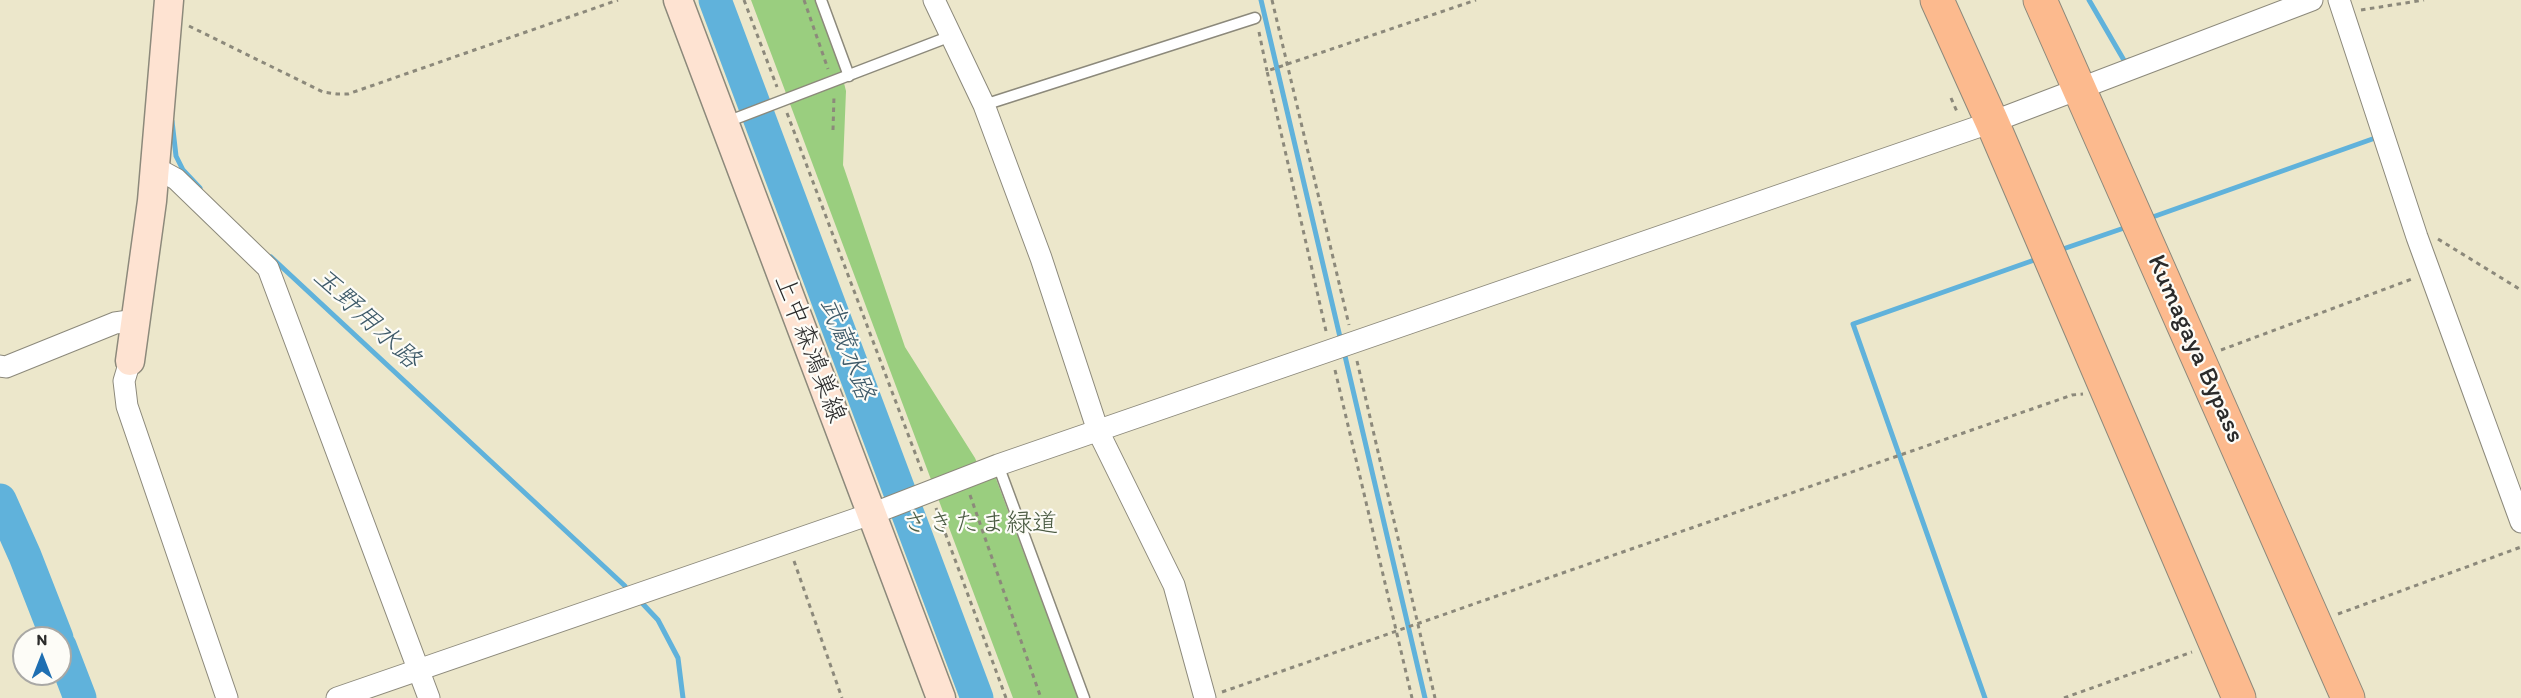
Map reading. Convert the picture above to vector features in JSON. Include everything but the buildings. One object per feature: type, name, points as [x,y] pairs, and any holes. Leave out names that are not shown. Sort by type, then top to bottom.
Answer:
[{"type":"highway","points":[[1937,0],[1992,122],[2239,698]]},
{"type":"highway","name":"Kumagaya Bypass","points":[[2040,0],[2348,698]]},
{"type":"main road","name":"上中森鴻巣線","points":[[678,0],[732,120],[879,511],[941,698]]},
{"type":"main road","points":[[130,361],[154,167],[168,11]]},
{"type":"street","points":[[934,0],[984,105],[1041,258],[1098,431],[1174,585],[1205,698]]},
{"type":"street","points":[[337,698],[879,511],[998,465],[1992,122],[2312,0]]},
{"type":"street","points":[[2341,6],[2417,237],[2521,522]]},
{"type":"street","points":[[154,167],[176,179],[268,268],[429,698]]},
{"type":"street","points":[[0,366],[6,367],[115,323],[136,320]]},
{"type":"street","points":[[130,361],[124,381],[127,406],[227,698]]},
{"type":"lane","points":[[821,0],[849,76]]},
{"type":"lane","points":[[984,105],[1255,18]]},
{"type":"lane","points":[[732,120],[951,36]]},
{"type":"lane","points":[[998,465],[1084,698]]},
{"type":"path","points":[[168,11],[190,26],[323,92],[348,94],[618,0]]},
{"type":"path","points":[[744,0],[779,93]]},
{"type":"path","points":[[804,0],[832,82],[834,91],[833,130]]},
{"type":"path","points":[[1267,71],[1476,0]]},
{"type":"path","points":[[2341,6],[2424,0]]},
{"type":"path","points":[[1255,18],[1331,350],[1399,630],[1412,698]]},
{"type":"path","points":[[785,108],[926,493],[1006,698]]},
{"type":"path","points":[[2417,237],[2437,238],[2521,290]]},
{"type":"path","points":[[2199,357],[2430,272]]},
{"type":"path","points":[[1205,698],[2072,395],[2090,391]]},
{"type":"path","points":[[964,478],[1041,698]]},
{"type":"path","points":[[788,542],[842,698]]},
{"type":"path","points":[[2314,623],[2521,547]]},
{"type":"path","points":[[2064,698],[2195,650]]},
{"type":"green space","name":"さきたま緑道","points":[[751,0],[815,0],[839,63],[846,91],[843,165],[905,347],[975,458],[984,479],[995,476],[1078,698],[1013,698]]},
{"type":"waterway","name":"武蔵水路","points":[[715,0],[977,698]]},
{"type":"waterway","points":[[1261,0],[1340,337]]},
{"type":"waterway","points":[[2089,0],[2125,62],[2129,60]]},
{"type":"waterway","name":"玉野用水路","points":[[172,121],[176,156],[183,170],[200,188]]},
{"type":"waterway","points":[[2147,219],[2378,137]]},
{"type":"waterway","points":[[2060,250],[2127,227]]},
{"type":"waterway","name":"玉野用水路","points":[[271,257],[625,586]]},
{"type":"waterway","points":[[1985,698],[1853,324],[2040,258]]},
{"type":"waterway","points":[[1345,356],[1425,698]]},
{"type":"waterway","points":[[0,500],[52,626]]},
{"type":"waterway","name":"玉野用水路","points":[[642,603],[658,620],[678,658],[683,698]]},
{"type":"waterway","points":[[72,677],[80,698]]}]
